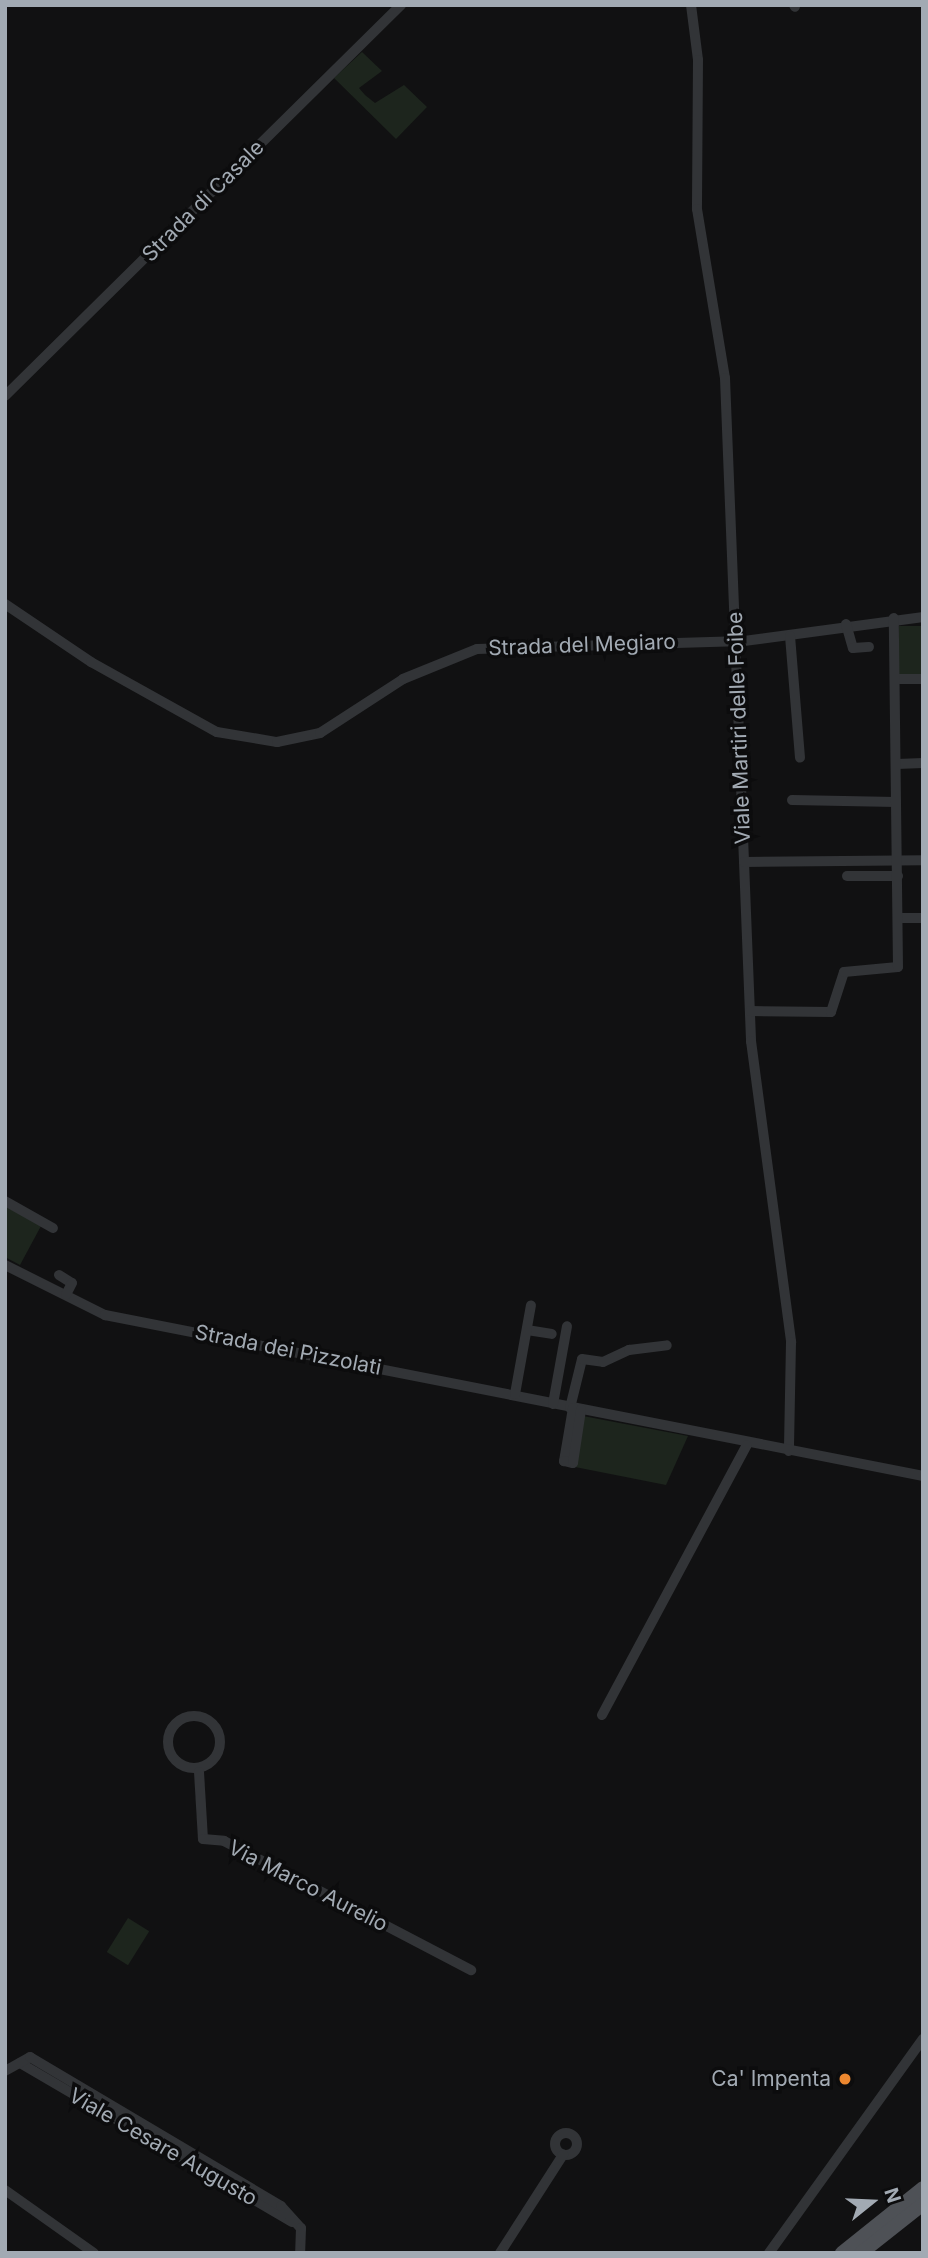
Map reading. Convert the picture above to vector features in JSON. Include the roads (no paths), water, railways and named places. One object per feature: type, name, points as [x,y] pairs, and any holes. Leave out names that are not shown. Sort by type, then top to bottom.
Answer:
[{"type":"main road","points":[[842,2253],[923,2188]]},
{"type":"main road","points":[[861,2253],[923,2204]]},
{"type":"street","name":"Strada di Casale","points":[[5,396],[401,5]]},
{"type":"street","name":"Viale Martiri delle Foibe","points":[[691,5],[698,71],[697,209],[725,378],[750,1012],[795,1387],[789,1451]]},
{"type":"street","name":"Strada del Megiaro","points":[[5,620],[9,606],[217,732],[277,742],[320,733],[403,679],[477,649],[736,641],[790,636],[846,624],[923,617]]},
{"type":"street","points":[[750,1012],[831,1012],[844,972],[898,967],[898,679],[894,618]]},
{"type":"street","points":[[846,624],[853,648],[869,647]]},
{"type":"street","points":[[790,636],[800,758]]},
{"type":"street","points":[[898,679],[923,679]]},
{"type":"street","points":[[897,764],[923,763]]},
{"type":"street","points":[[792,800],[896,802]]},
{"type":"street","points":[[744,863],[923,860]]},
{"type":"street","points":[[847,876],[898,876]]},
{"type":"street","points":[[899,918],[923,918]]},
{"type":"street","points":[[5,1201],[53,1228]]},
{"type":"street","name":"Strada dei Pizzolati","points":[[5,1265],[106,1315],[515,1394],[747,1445],[923,1476]]},
{"type":"street","points":[[59,1275],[72,1283],[66,1295]]},
{"type":"street","points":[[515,1394],[531,1305]]},
{"type":"street","points":[[553,1404],[567,1326]]},
{"type":"street","points":[[527,1329],[552,1334]]},
{"type":"street","points":[[564,1461],[573,1463],[575,1409],[582,1359],[603,1362],[667,1345]]},
{"type":"street","points":[[602,1716],[623,1660],[747,1445]]},
{"type":"street","points":[[212,1721],[221,1730],[222,1741],[199,1772],[166,1747],[174,1723],[212,1721]]},
{"type":"street","name":"Via Marco Aurelio","points":[[199,1772],[203,1839],[224,1841],[471,1970]]},
{"type":"street","points":[[769,2253],[923,2039]]},
{"type":"street","name":"Viale Cesare Augusto","points":[[5,2071],[25,2060],[303,2235],[300,2253]]},
{"type":"street","points":[[500,2253],[563,2155]]},
{"type":"street","points":[[5,2190],[94,2253]]},
{"type":"place","name":"Ca' Impenta","points":[[845,2079]]}]
